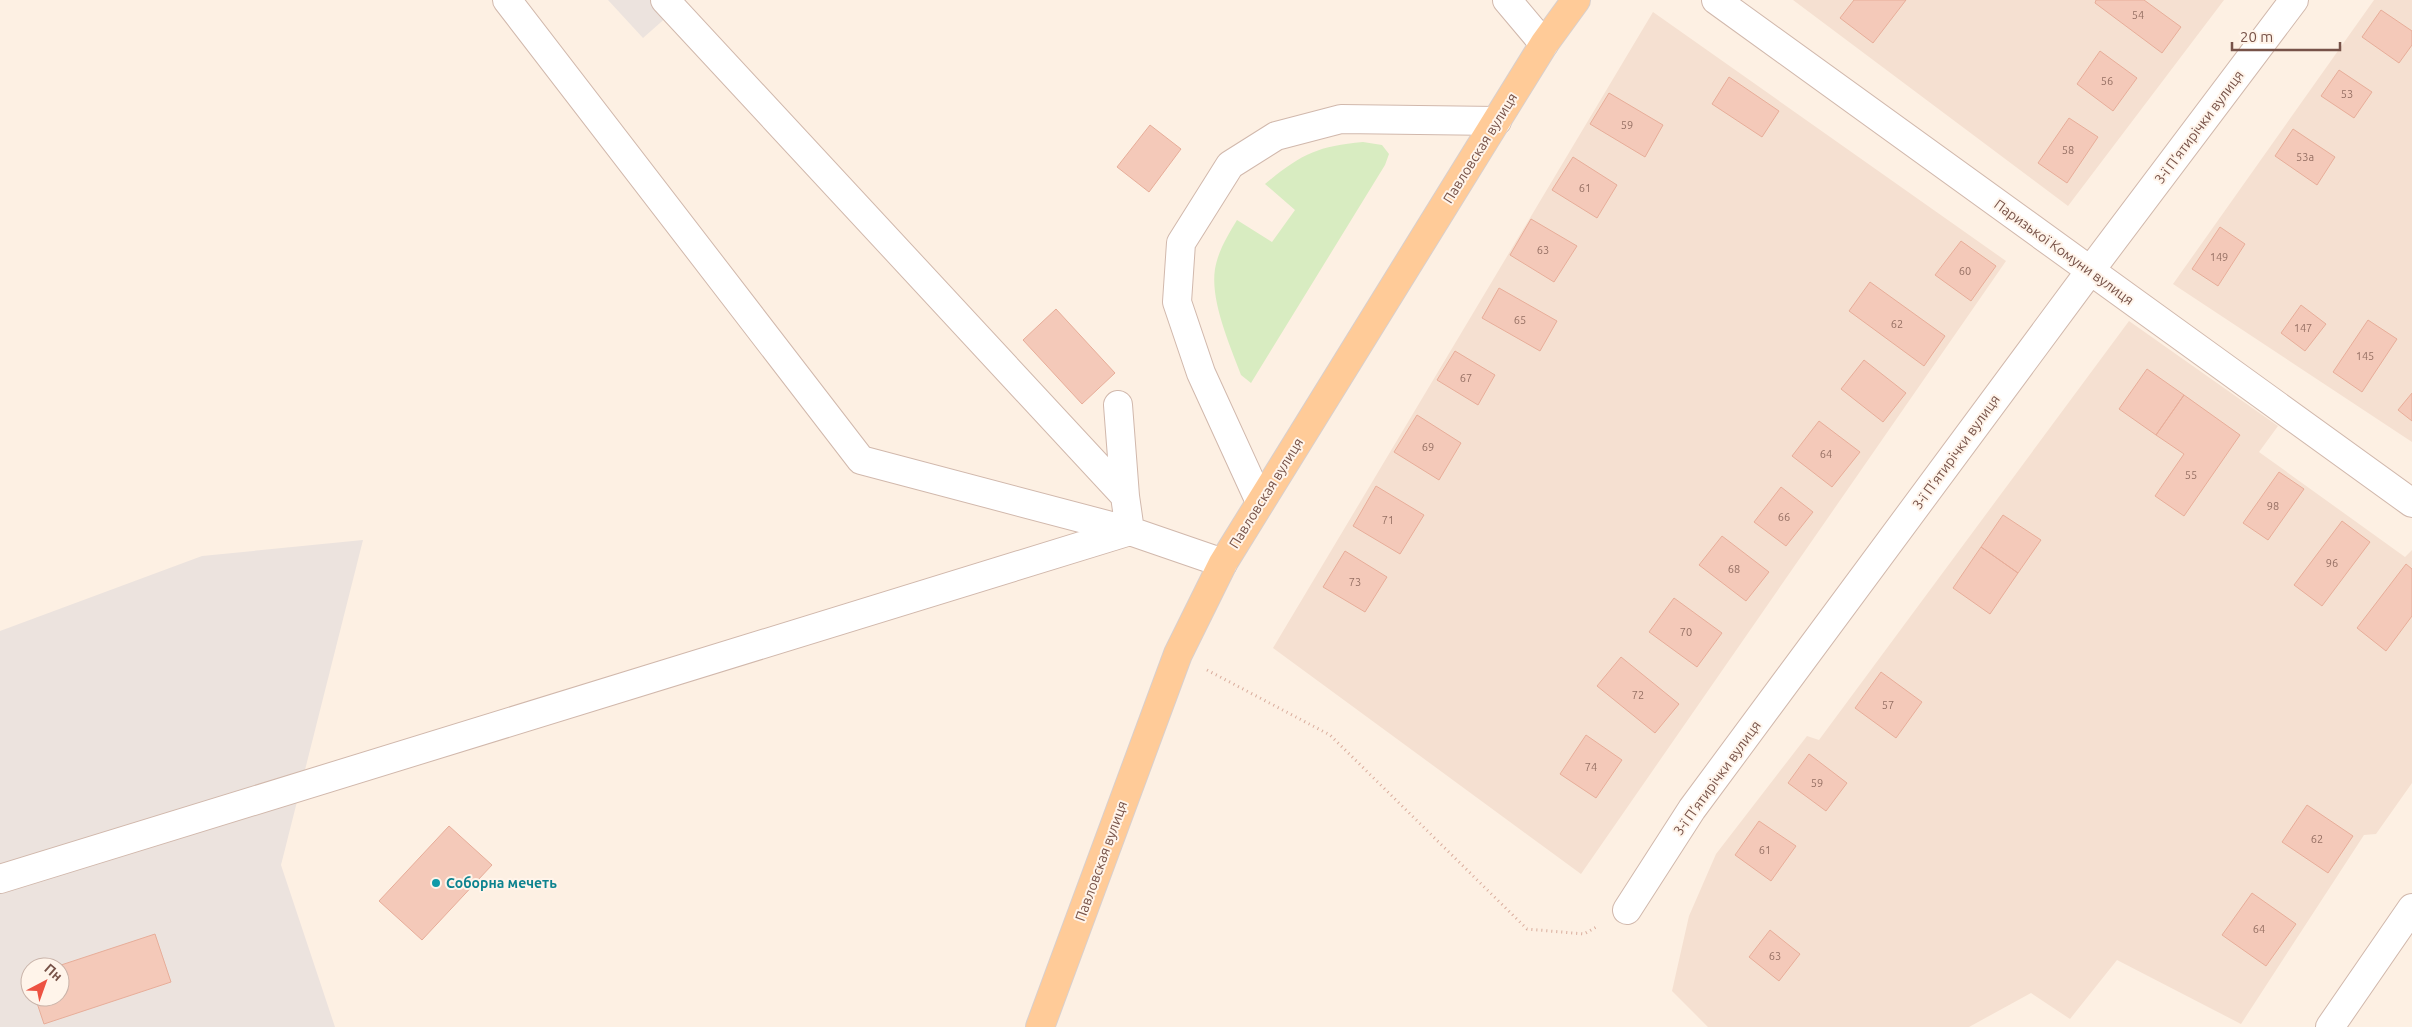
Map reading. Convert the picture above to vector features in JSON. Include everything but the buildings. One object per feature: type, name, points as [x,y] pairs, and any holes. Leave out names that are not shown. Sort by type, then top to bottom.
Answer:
[{"type":"main road","name":"Павловская вулиця","points":[[1040,1027],[1178,654],[1222,563],[1544,44],[1576,0]]},
{"type":"street","points":[[507,0],[861,460],[1130,531],[1222,563]]},
{"type":"street","points":[[665,0],[1125,496]]},
{"type":"street","points":[[1507,0],[1544,44]]},
{"type":"street","name":"Паризької Комуни вулиця","points":[[1716,0],[2412,503]]},
{"type":"street","name":"3-ї П’ятирічки вулиця","points":[[1627,910],[1692,809],[2090,271],[2294,0]]},
{"type":"street","points":[[1260,502],[1202,373],[1177,302],[1181,243],[1230,165],[1276,136],[1342,119],[1497,121]]},
{"type":"street","points":[[1118,405],[1125,496],[1130,531]]},
{"type":"street","points":[[0,879],[1130,531]]},
{"type":"street","points":[[2330,1027],[2412,908]]},
{"type":"path","points":[[1178,654],[1330,735],[1527,928],[1584,934],[1627,910]]},
{"type":"shaded area","points":[[608,0],[686,0],[643,38]]},
{"type":"shaded area","points":[[1793,0],[2224,0],[2068,206]]},
{"type":"shaded area","points":[[2374,0],[2412,0],[2412,442],[2173,284]]},
{"type":"shaded area","points":[[1653,12],[2006,261],[1581,874],[1273,648]]},
{"type":"shaded area","points":[[2129,321],[2278,426],[2259,452],[2405,557],[2412,550],[2412,783],[2376,834],[2364,835],[2241,1024],[2117,960],[2070,1019],[2031,993],[1969,1027],[1708,1027],[1672,991],[1689,916],[1716,854],[1807,736],[1819,740]]},
{"type":"shaded area","points":[[363,540],[281,865],[335,1027],[0,1027],[0,631],[202,556]]},
{"type":"green space","points":[[1363,142],[1382,145],[1389,154],[1385,165],[1251,383],[1241,375],[1222,323],[1215,295],[1215,269],[1224,243],[1237,220],[1272,242],[1295,210],[1265,184],[1299,159],[1321,149]]},
{"type":"place","name":"Соборна мечеть","points":[[436,883]]}]
